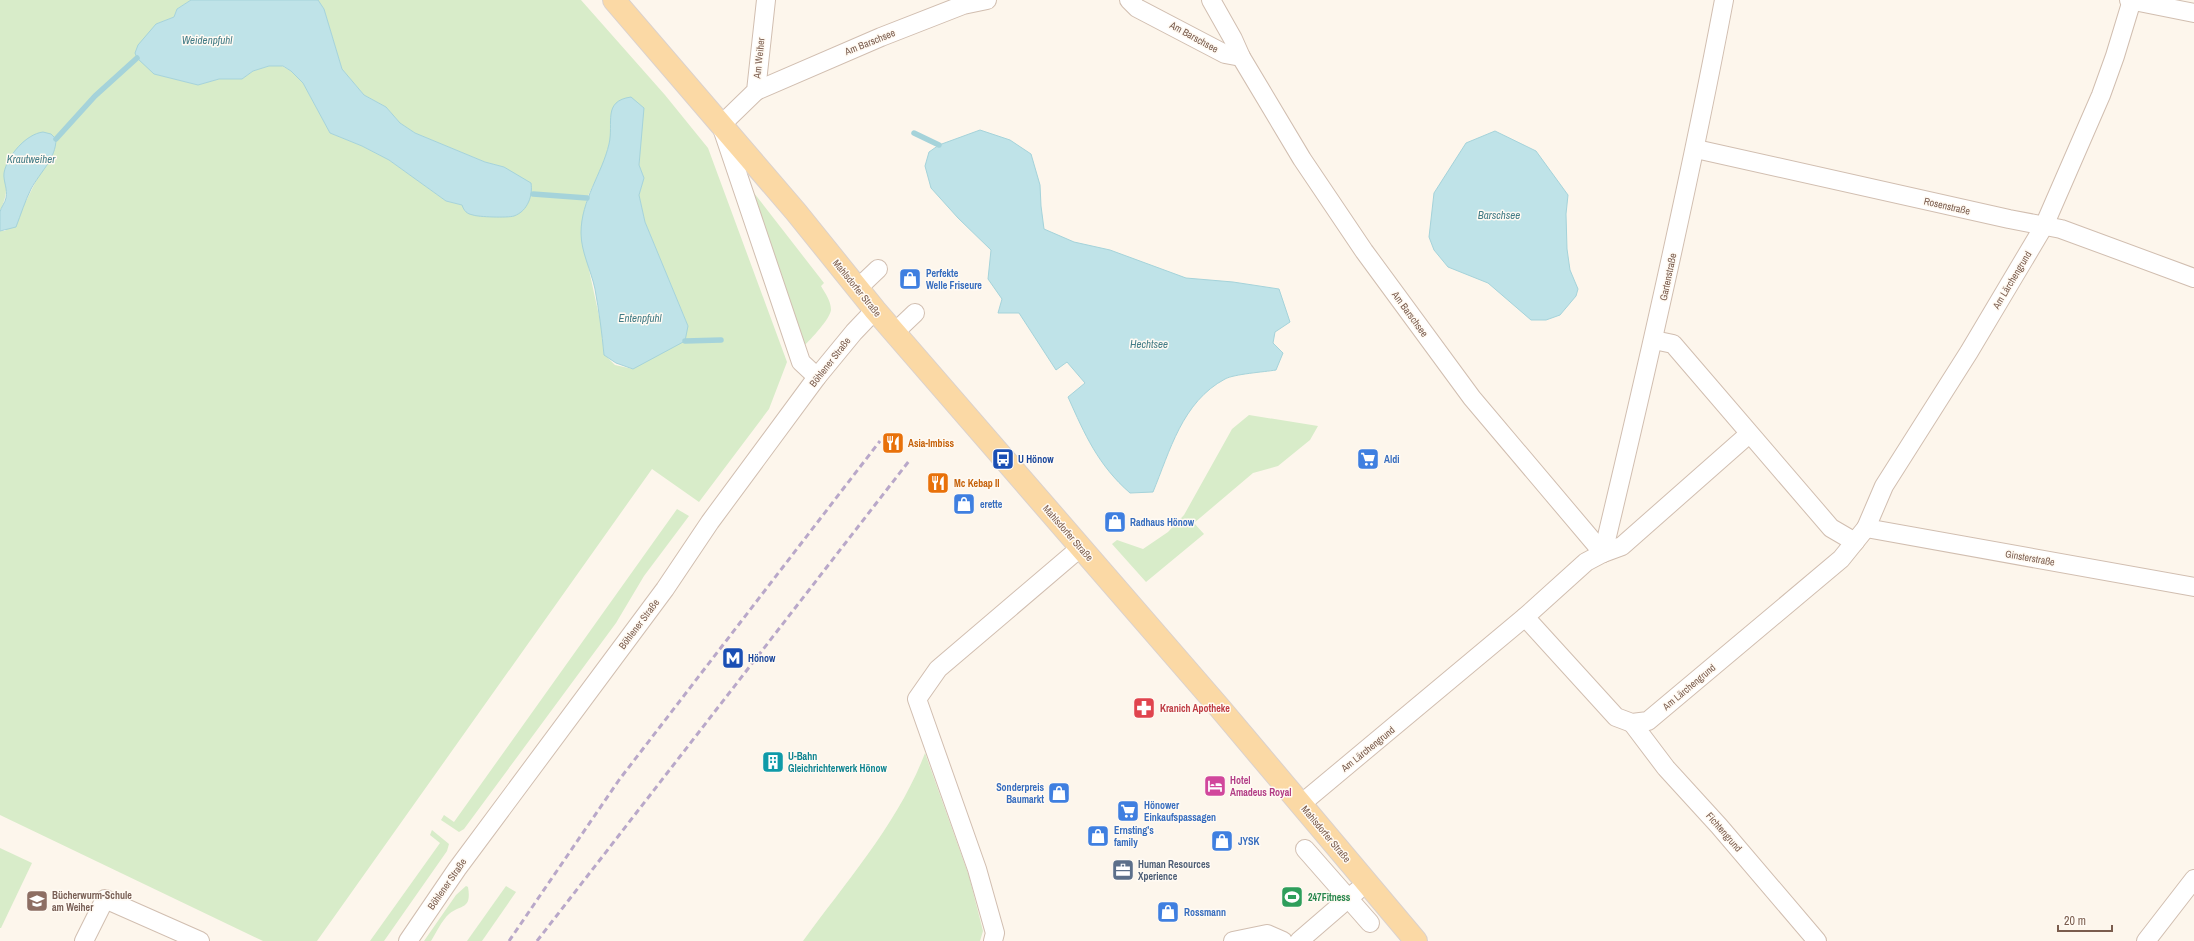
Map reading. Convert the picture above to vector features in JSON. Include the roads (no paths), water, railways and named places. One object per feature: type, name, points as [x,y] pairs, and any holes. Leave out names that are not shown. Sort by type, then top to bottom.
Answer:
[{"type":"main road","name":"Mahlsdorfer Straße","points":[[614,0],[796,212],[894,333],[1140,616],[1416,941]]},
{"type":"street","name":"Am Weiher","points":[[721,125],[756,91],[766,0]]},
{"type":"street","name":"Am Barschsee","points":[[756,91],[881,37],[963,5],[987,0]]},
{"type":"street","name":"Am Barschsee","points":[[1129,0],[1138,8],[1226,54],[1241,57]]},
{"type":"street","name":"Am Barschsee","points":[[1211,0],[1233,39],[1241,57],[1302,159],[1390,286],[1491,421],[1603,553]]},
{"type":"street","name":"Gartenstraße","points":[[1603,553],[1654,340],[1696,149],[1724,0]]},
{"type":"street","points":[[2131,0],[2194,13]]},
{"type":"street","name":"Am Lärchengrund","points":[[1632,723],[1648,721],[1841,559],[1861,535],[1884,486],[1969,352],[2044,226],[2101,95],[2131,0]]},
{"type":"street","name":"Mahlsdorfer Straße","points":[[721,125],[801,362],[817,377]]},
{"type":"street","name":"Rosenstraße","points":[[1696,149],[2061,229],[2194,278]]},
{"type":"street","points":[[857,289],[878,269]]},
{"type":"street","name":"Böhlener Straße","points":[[408,941],[457,869],[665,589],[710,522],[817,377],[854,332],[875,310]]},
{"type":"street","points":[[894,333],[915,313]]},
{"type":"street","points":[[1654,340],[1673,344],[1830,528],[1861,535]]},
{"type":"street","name":"Am Lärchengrund","points":[[1301,804],[1526,617],[1586,562],[1603,553],[1622,546],[1749,434]]},
{"type":"street","name":"Ginsterstraße","points":[[1861,535],[2194,587]]},
{"type":"street","points":[[993,941],[995,933],[977,869],[917,699],[938,669],[1080,548]]},
{"type":"street","points":[[1526,617],[1616,717],[1632,723]]},
{"type":"street","name":"Fichtengrund","points":[[1632,723],[1666,768],[1719,826],[1817,941]]},
{"type":"street","points":[[1305,849],[1370,923]]},
{"type":"street","points":[[2153,938],[2194,879]]},
{"type":"street","points":[[1299,941],[1367,882]]},
{"type":"street","points":[[84,941],[105,899],[200,941]]},
{"type":"street","points":[[1233,941],[1267,934],[1283,941]]},
{"type":"water","name":"Weidenpfuhl","points":[[191,0],[318,0],[324,9],[342,69],[364,95],[386,107],[400,123],[415,133],[485,162],[504,167],[531,183],[531,193],[526,207],[519,214],[514,216],[487,217],[469,214],[465,211],[462,205],[446,201],[389,160],[362,146],[330,133],[303,83],[291,71],[283,66],[269,66],[253,71],[242,79],[219,79],[198,85],[154,74],[137,58],[135,53],[138,45],[156,24],[174,17],[177,9]]},
{"type":"water","name":"Entenpfuhl","points":[[631,97],[644,108],[639,165],[644,178],[639,195],[645,222],[688,326],[685,341],[633,369],[616,363],[604,355],[595,289],[581,240],[584,209],[602,166],[609,144],[611,114],[613,108],[616,103],[622,99]]},
{"type":"water","name":"Hechtsee","points":[[980,130],[1010,140],[1031,154],[1040,185],[1044,229],[1074,242],[1110,250],[1186,278],[1233,282],[1279,289],[1290,322],[1275,332],[1273,343],[1283,353],[1276,370],[1229,377],[1210,389],[1198,401],[1179,429],[1153,492],[1130,493],[1109,472],[1093,449],[1068,397],[1085,383],[1067,362],[1056,370],[1019,313],[998,313],[1002,299],[988,279],[991,250],[958,218],[931,188],[925,166],[929,152],[939,145]]},
{"type":"water","name":"Barschsee","points":[[1495,131],[1536,151],[1568,195],[1566,214],[1567,249],[1570,270],[1578,289],[1576,296],[1560,315],[1546,320],[1531,320],[1488,283],[1448,267],[1434,250],[1429,237],[1434,193],[1466,143]]},
{"type":"water","name":"Krautweiher","points":[[43,132],[51,134],[56,139],[53,153],[31,189],[16,227],[0,231],[0,212],[6,195],[4,173],[6,166],[13,153],[24,141]]},
{"type":"waterway","points":[[56,139],[95,96],[137,58]]},
{"type":"waterway","points":[[914,133],[939,145]]},
{"type":"waterway","points":[[533,194],[587,198]]},
{"type":"waterway","points":[[685,341],[721,340]]},
{"type":"railway","points":[[509,941],[619,780],[880,441]]},
{"type":"railway","points":[[537,941],[909,461]]},
{"type":"place","name":"Perfekte Welle Friseure","points":[[910,279]]},
{"type":"place","name":"Asia-Imbiss","points":[[893,443]]},
{"type":"place","name":"U Hönow","points":[[1003,459]]},
{"type":"place","name":"Aldi","points":[[1368,459]]},
{"type":"place","name":"Mc Kebap II","points":[[938,483]]},
{"type":"place","name":"erette","points":[[964,504]]},
{"type":"place","name":"Radhaus Hönow","points":[[1115,522]]},
{"type":"place","name":"Hönow","points":[[733,658]]},
{"type":"place","name":"Kranich Apotheke","points":[[1144,708]]},
{"type":"place","name":"U-Bahn Gleichrichterwerk Hönow","points":[[773,762]]},
{"type":"place","name":"Hotel Amadeus Royal","points":[[1215,786]]},
{"type":"place","name":"Sonderpreis Baumarkt","points":[[1059,793]]},
{"type":"place","name":"Hönower Einkaufspassagen","points":[[1128,811]]},
{"type":"place","name":"Ernsting's family","points":[[1098,836]]},
{"type":"place","name":"JYSK","points":[[1222,841]]},
{"type":"place","name":"Human Resources Xperience","points":[[1123,870]]},
{"type":"place","name":"247Fitness","points":[[1292,897]]},
{"type":"place","name":"Bücherwurm-Schule am Weiher","points":[[37,901]]},
{"type":"place","name":"Rossmann","points":[[1168,912]]}]
